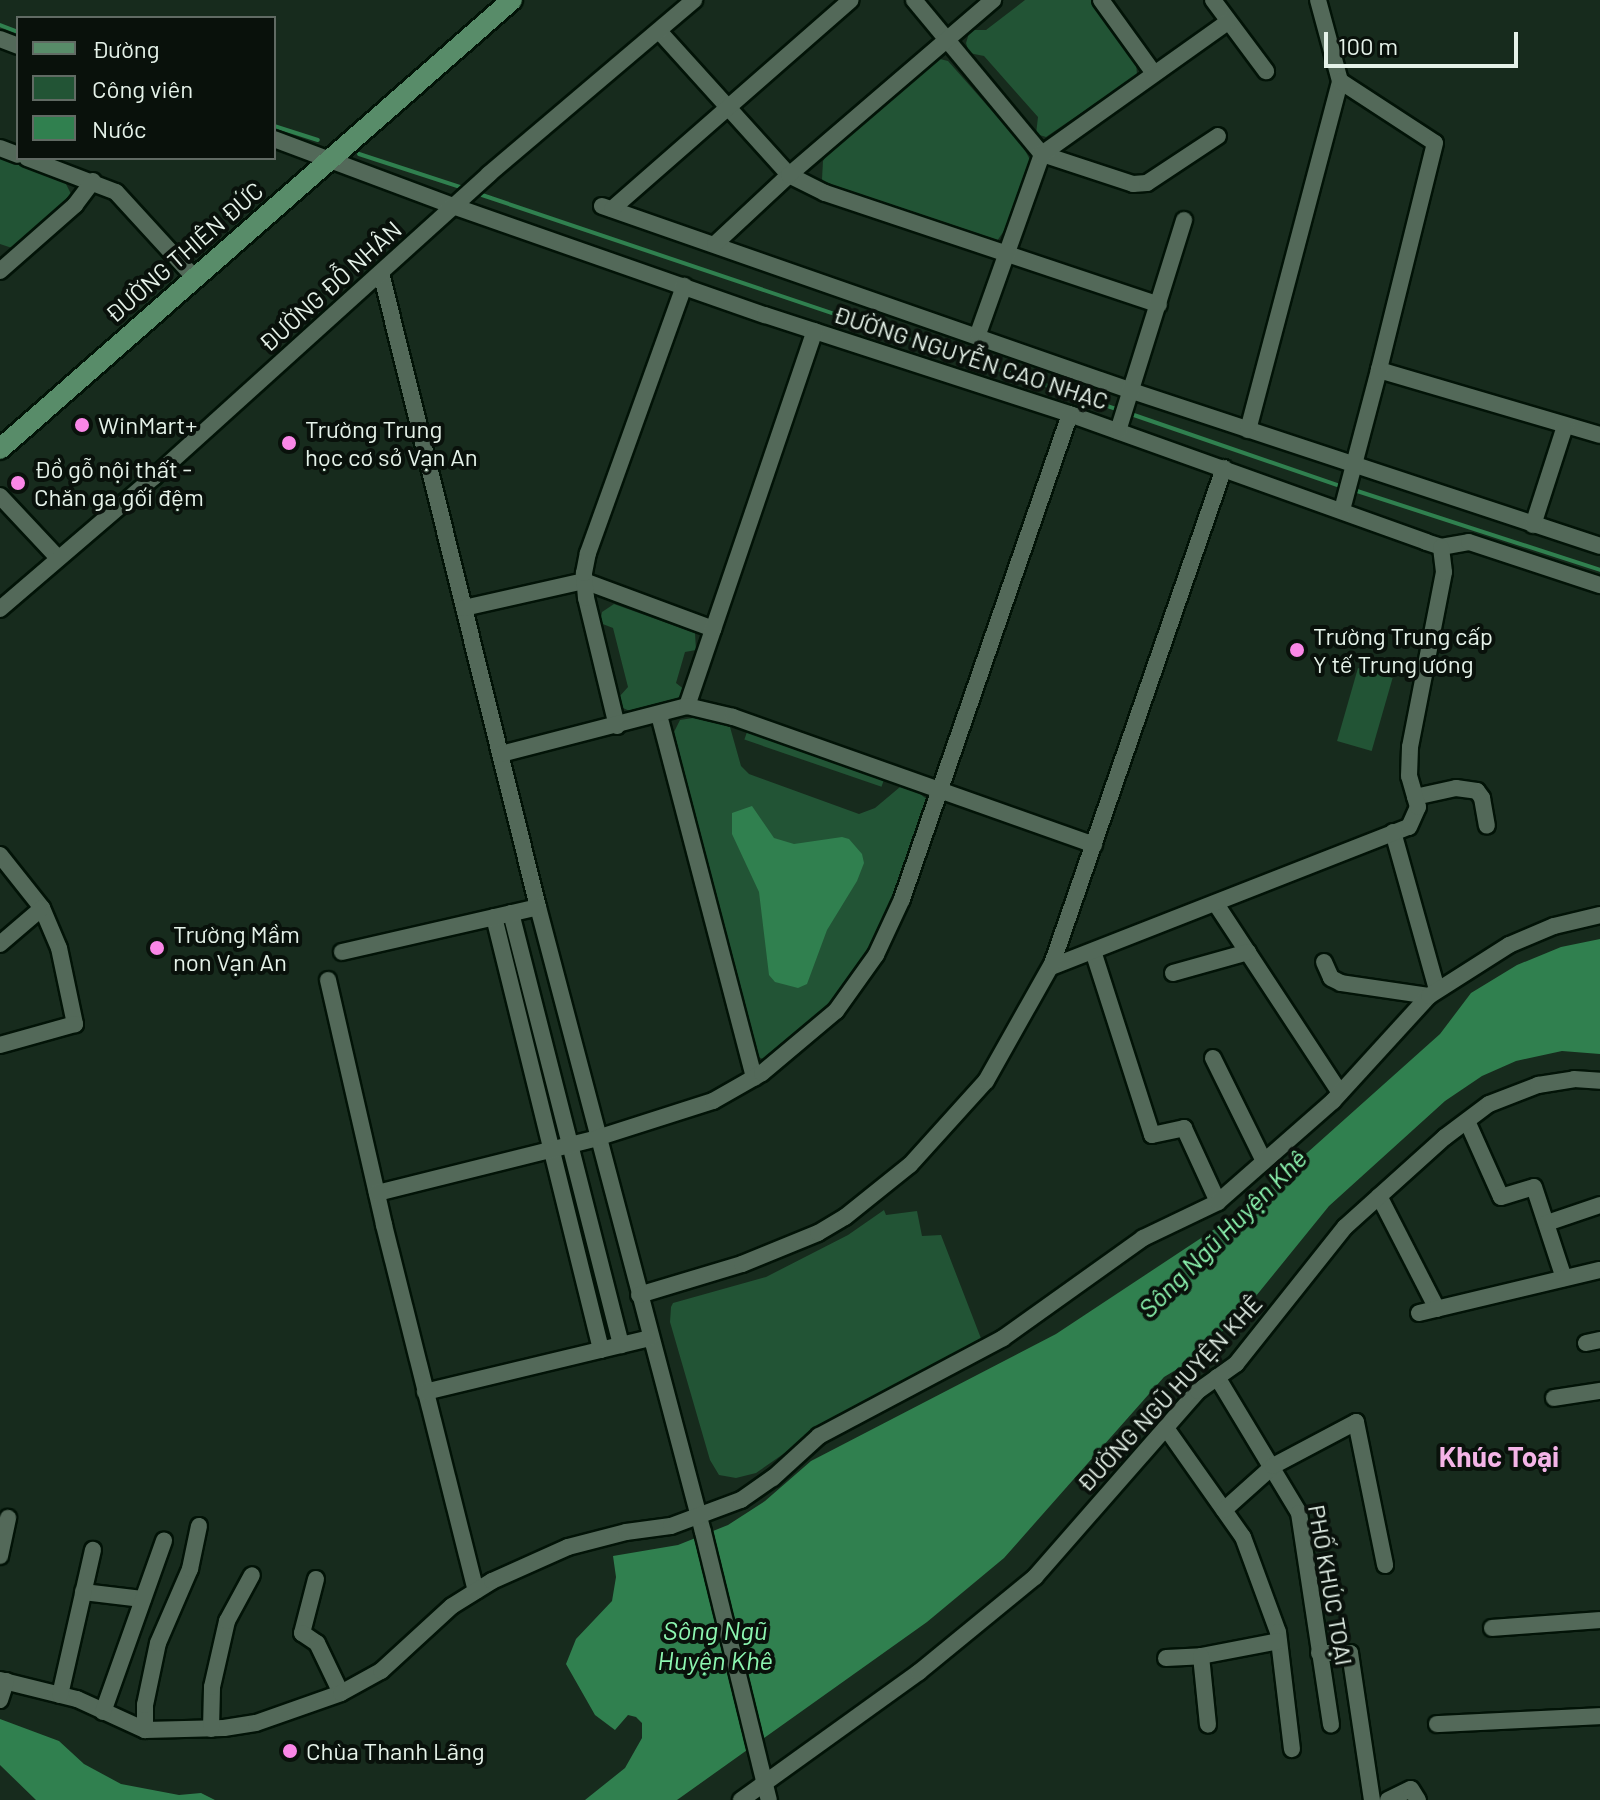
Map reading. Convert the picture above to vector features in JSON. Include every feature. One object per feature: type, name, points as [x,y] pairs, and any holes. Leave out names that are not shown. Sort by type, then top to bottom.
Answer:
[{"type":"main road","name":"ĐƯỜNG THIÊN ĐỨC","points":[[0,449],[512,0]]},
{"type":"street","name":"ĐƯỜNG ĐỖ NHÂN","points":[[0,609],[349,302],[453,206],[694,0]]},
{"type":"street","points":[[723,106],[837,0]]},
{"type":"street","points":[[851,0],[607,207],[978,334],[1131,393],[1248,430],[1354,469],[1600,546]]},
{"type":"street","points":[[914,0],[1042,154],[1139,184],[1147,183],[1218,136]]},
{"type":"street","points":[[715,244],[789,175],[993,0]]},
{"type":"street","points":[[1101,0],[1153,72]]},
{"type":"street","points":[[1213,0],[1266,71]]},
{"type":"street","points":[[1248,430],[1340,81],[1318,0]]},
{"type":"street","points":[[978,334],[1042,154],[1153,72],[1228,22]]},
{"type":"street","points":[[659,31],[723,106],[789,175],[825,193],[1159,305]]},
{"type":"street","points":[[1340,81],[1435,143],[1344,505]]},
{"type":"street","name":"ĐƯỜNG NGUYỄN CAO NHẠC","points":[[276,140],[453,206],[815,331],[1070,414],[1120,426],[1224,468],[1344,505],[1441,547],[1469,542],[1600,585]]},
{"type":"street","points":[[33,160],[93,181],[130,204],[194,277]]},
{"type":"street","points":[[0,271],[7,254],[75,205],[93,181]]},
{"type":"street","points":[[1120,426],[1184,220]]},
{"type":"street","points":[[381,273],[538,907],[769,1800]]},
{"type":"street","points":[[617,726],[584,581],[588,553],[684,286]]},
{"type":"street","points":[[349,302],[371,298],[391,312]]},
{"type":"street","points":[[687,706],[815,331]]},
{"type":"street","points":[[1379,370],[1600,435]]},
{"type":"street","points":[[377,1193],[597,1138],[713,1101],[754,1078],[826,1021],[868,966],[902,899],[1070,414]]},
{"type":"street","points":[[1533,525],[1565,426]]},
{"type":"street","points":[[639,1295],[742,1264],[818,1233],[891,1182],[940,1135],[986,1081],[1051,967],[1224,468]]},
{"type":"street","points":[[0,496],[58,558]]},
{"type":"street","points":[[1051,967],[1409,827],[1418,807],[1409,776],[1410,747],[1444,572],[1441,547]]},
{"type":"street","points":[[464,608],[584,581],[713,629]]},
{"type":"street","points":[[501,754],[687,706],[761,727],[1094,845]]},
{"type":"street","points":[[659,715],[754,1078]]},
{"type":"street","points":[[1415,797],[1456,788],[1477,791],[1482,798],[1487,826]]},
{"type":"street","points":[[1393,832],[1433,993]]},
{"type":"street","points":[[0,855],[42,908],[59,948],[75,1024],[0,1045]]},
{"type":"street","points":[[1216,904],[1340,1093]]},
{"type":"street","points":[[342,952],[538,907]]},
{"type":"street","points":[[0,944],[42,908]]},
{"type":"street","points":[[511,913],[621,1345]]},
{"type":"street","points":[[2,1688],[60,1695],[145,1730],[211,1729],[256,1723],[341,1693],[381,1671],[452,1606],[476,1591],[568,1547],[700,1525],[773,1478],[819,1436],[1003,1338],[1143,1238],[1218,1202],[1340,1093],[1433,993],[1509,945],[1554,926],[1600,915]]},
{"type":"street","points":[[494,917],[601,1350]]},
{"type":"street","points":[[1093,951],[1152,1135],[1184,1128],[1218,1202]]},
{"type":"street","points":[[1173,973],[1248,952]]},
{"type":"street","points":[[1324,962],[1331,978],[1341,983],[1433,993]]},
{"type":"street","points":[[328,980],[425,1392],[476,1591]]},
{"type":"street","points":[[1213,1058],[1264,1161]]},
{"type":"street","name":"ĐƯỜNG NGŨ HUYỆN KHÊ","points":[[741,1800],[919,1672],[1035,1577],[1198,1391],[1236,1364],[1345,1227],[1467,1121],[1489,1104],[1538,1085],[1574,1079],[1600,1081]]},
{"type":"street","points":[[1467,1121],[1501,1197],[1534,1187],[1564,1278]]},
{"type":"street","points":[[1379,1196],[1437,1309]]},
{"type":"street","points":[[1547,1223],[1600,1205]]},
{"type":"street","points":[[1419,1313],[1600,1270]]},
{"type":"street","points":[[425,1392],[650,1338]]},
{"type":"street","name":"PHỐ KHÚC TOẠI","points":[[1217,1377],[1299,1513],[1331,1725]]},
{"type":"street","points":[[1554,1398],[1600,1391]]},
{"type":"street","points":[[1224,1510],[1273,1466],[1356,1422],[1385,1565]]},
{"type":"street","points":[[1166,1428],[1243,1537],[1279,1641],[1292,1749]]},
{"type":"street","points":[[0,1556],[8,1518]]},
{"type":"street","points":[[145,1730],[145,1705],[158,1643],[190,1569],[199,1526]]},
{"type":"street","points":[[103,1712],[164,1541]]},
{"type":"street","points":[[60,1695],[93,1550]]},
{"type":"street","points":[[211,1729],[212,1687],[227,1621],[252,1575]]},
{"type":"street","points":[[316,1579],[302,1633],[317,1643],[341,1693]]},
{"type":"street","points":[[83,1592],[143,1599]]},
{"type":"street","points":[[1492,1628],[1600,1620]]},
{"type":"street","points":[[1166,1658],[1201,1656],[1279,1641]]},
{"type":"street","points":[[1319,1653],[1350,1653],[1372,1800]]},
{"type":"street","points":[[1201,1656],[1208,1725]]},
{"type":"street","points":[[1437,1724],[1600,1716]]},
{"type":"street","points":[[1388,1800],[1411,1789],[1418,1800]]},
{"type":"green space","points":[[1025,0],[1092,0],[1136,61],[1137,75],[1046,137],[1036,134],[1038,117],[984,56],[969,53],[966,43],[970,30],[986,30]]},
{"type":"green space","points":[[936,58],[948,61],[1023,146],[1030,160],[1010,222],[997,241],[940,226],[824,184],[822,179],[823,161],[829,151]]},
{"type":"green space","points":[[0,158],[64,180],[71,194],[70,199],[12,248],[0,244]]},
{"type":"green space","points":[[614,604],[695,633],[696,650],[685,652],[676,683],[685,690],[677,703],[634,713],[623,708],[619,697],[628,687],[613,628],[600,623],[602,612]]},
{"type":"green space","points":[[1358,668],[1393,678],[1372,751],[1337,741]]},
{"type":"green space","points":[[699,717],[730,727],[741,766],[749,774],[859,814],[875,808],[900,787],[912,788],[928,800],[896,894],[849,983],[813,1024],[765,1060],[756,1056],[746,1024],[674,732],[680,720]]},
{"type":"green space","points":[[747,732],[884,779],[881,787],[744,740]]},
{"type":"green space","points":[[884,1210],[886,1215],[917,1211],[922,1236],[941,1235],[982,1341],[818,1430],[756,1473],[736,1478],[719,1475],[710,1460],[670,1322],[673,1303],[766,1277],[848,1235]]},
{"type":"water","points":[[752,806],[774,838],[794,844],[842,837],[849,839],[862,854],[864,863],[857,881],[827,930],[807,984],[798,988],[775,982],[769,975],[759,892],[732,834],[732,813]]},
{"type":"water","name":"Sông Ngũ Huyện Khê","points":[[1600,939],[1600,1054],[1562,1051],[1516,1061],[1482,1076],[1445,1101],[1329,1206],[1256,1296],[1199,1356],[1164,1377],[1004,1558],[927,1622],[677,1800],[585,1800],[625,1768],[642,1738],[642,1723],[636,1717],[628,1715],[615,1730],[595,1715],[566,1664],[576,1639],[612,1601],[616,1577],[613,1556],[678,1545],[728,1525],[765,1501],[811,1461],[1056,1334],[1242,1211],[1440,1034],[1471,993],[1517,965],[1561,947]]},
{"type":"water","points":[[0,1719],[59,1741],[84,1764],[121,1784],[179,1795],[201,1793],[215,1800],[36,1800],[0,1765]]},
{"type":"waterway","points":[[0,25],[16,31]]},
{"type":"waterway","points":[[276,127],[318,140]]},
{"type":"waterway","points":[[359,154],[460,187]]},
{"type":"waterway","points":[[482,195],[1119,410]]},
{"type":"waterway","points":[[1128,413],[1343,487]]},
{"type":"waterway","points":[[1351,489],[1600,570]]},
{"type":"place","name":"WinMart+","points":[[82,425]]},
{"type":"place","name":"Trường Trung học cơ sở Vạn An","points":[[289,443]]},
{"type":"place","name":"Đồ gỗ nội thất - Chăn ga gối đệm","points":[[18,483]]},
{"type":"place","name":"Trường Trung cấp Y tế Trung ương","points":[[1297,650]]},
{"type":"place","name":"Trường Mầm non Vạn An","points":[[157,948]]},
{"type":"place","name":"Chùa Thanh Lãng","points":[[290,1751]]},
{"type":"district","name":"Khúc Toại","points":[[1499,1456]]}]
